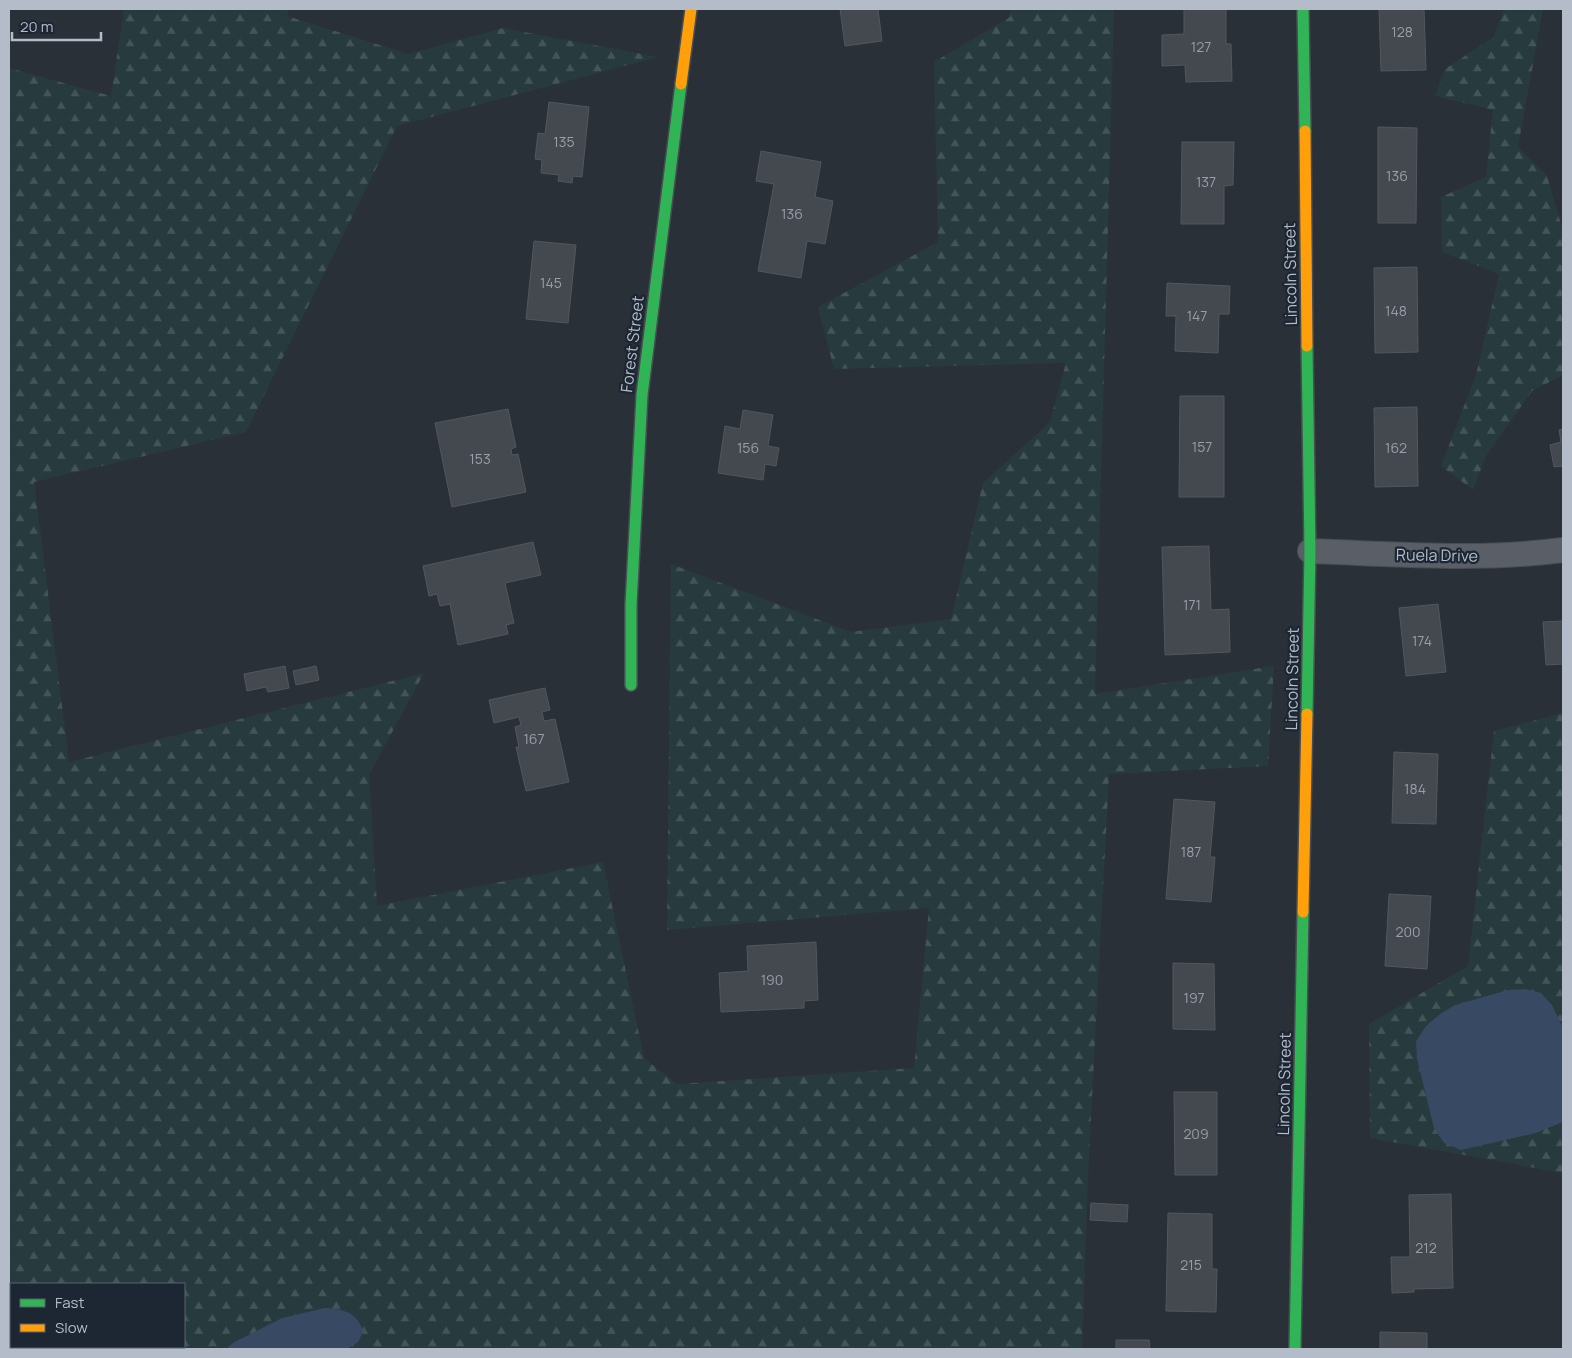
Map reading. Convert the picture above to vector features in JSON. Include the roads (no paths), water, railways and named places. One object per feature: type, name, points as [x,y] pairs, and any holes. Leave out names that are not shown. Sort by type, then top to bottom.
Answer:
[{"type":"street","name":"Forest Street","points":[[631,685],[630,605],[642,395],[691,9]]},
{"type":"street","name":"Lincoln Street","points":[[1296,1349],[1310,551],[1303,9]]},
{"type":"street","name":"Ruela Drive","points":[[1310,551],[1456,556],[1529,555],[1563,550]]},
{"type":"water","points":[[1525,989],[1541,993],[1552,1005],[1563,1028],[1563,1122],[1536,1133],[1461,1150],[1444,1143],[1434,1128],[1417,1059],[1416,1041],[1426,1026],[1440,1014],[1455,1005],[1508,990]]},
{"type":"water","points":[[325,1308],[344,1311],[358,1320],[363,1332],[358,1342],[347,1349],[226,1349],[233,1343],[282,1318]]}]
